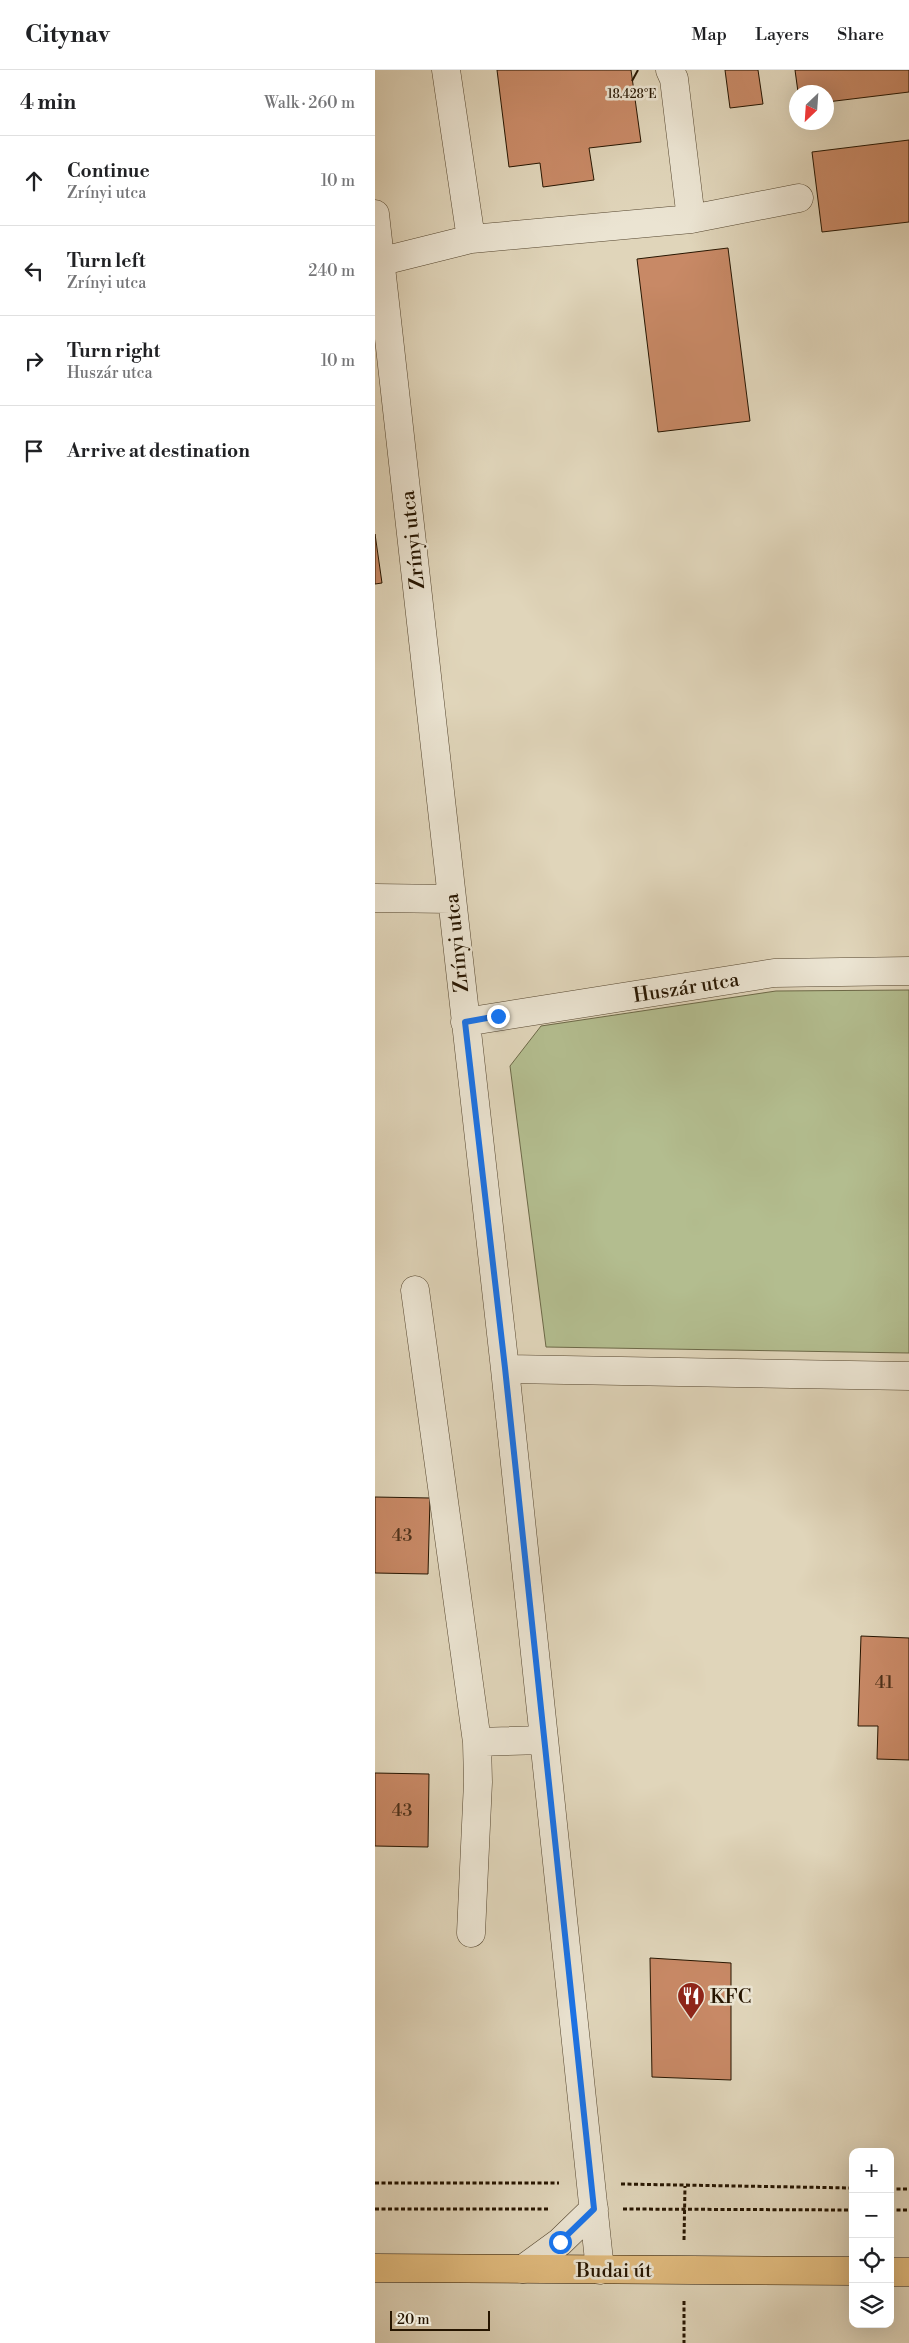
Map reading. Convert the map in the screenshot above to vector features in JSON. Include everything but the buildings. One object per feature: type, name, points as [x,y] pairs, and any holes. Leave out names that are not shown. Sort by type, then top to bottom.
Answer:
[{"type":"main road","name":"Budai út","points":[[375,2268],[849,2271]]},
{"type":"main road","points":[[894,2272],[909,2272]]},
{"type":"street","points":[[446,70],[471,239]]},
{"type":"street","points":[[670,70],[674,79],[691,219]]},
{"type":"street","points":[[378,262],[471,239],[691,219],[799,198]]},
{"type":"street","name":"Zrínyi utca","points":[[375,214],[378,262],[505,1368],[601,2270]]},
{"type":"street","points":[[375,898],[451,899]]},
{"type":"street","name":"Huszár utca","points":[[465,1022],[773,973],[909,971]]},
{"type":"street","points":[[415,1290],[477,1742],[478,1782],[471,1932]]},
{"type":"street","points":[[505,1368],[909,1376]]},
{"type":"street","points":[[477,1742],[544,1740]]},
{"type":"street","points":[[523,2270],[560,2242],[594,2209]]},
{"type":"path","points":[[894,2189],[909,2189]]},
{"type":"path","points":[[894,2210],[909,2210]]},
{"type":"green space","points":[[909,990],[909,1353],[546,1347],[510,1066],[541,1026],[776,991]]},
{"type":"place","name":"KFC","points":[[691,2020]]},
{"type":"route","points":[[498,1016],[465,1022],[505,1368],[594,2209],[560,2242]]}]
